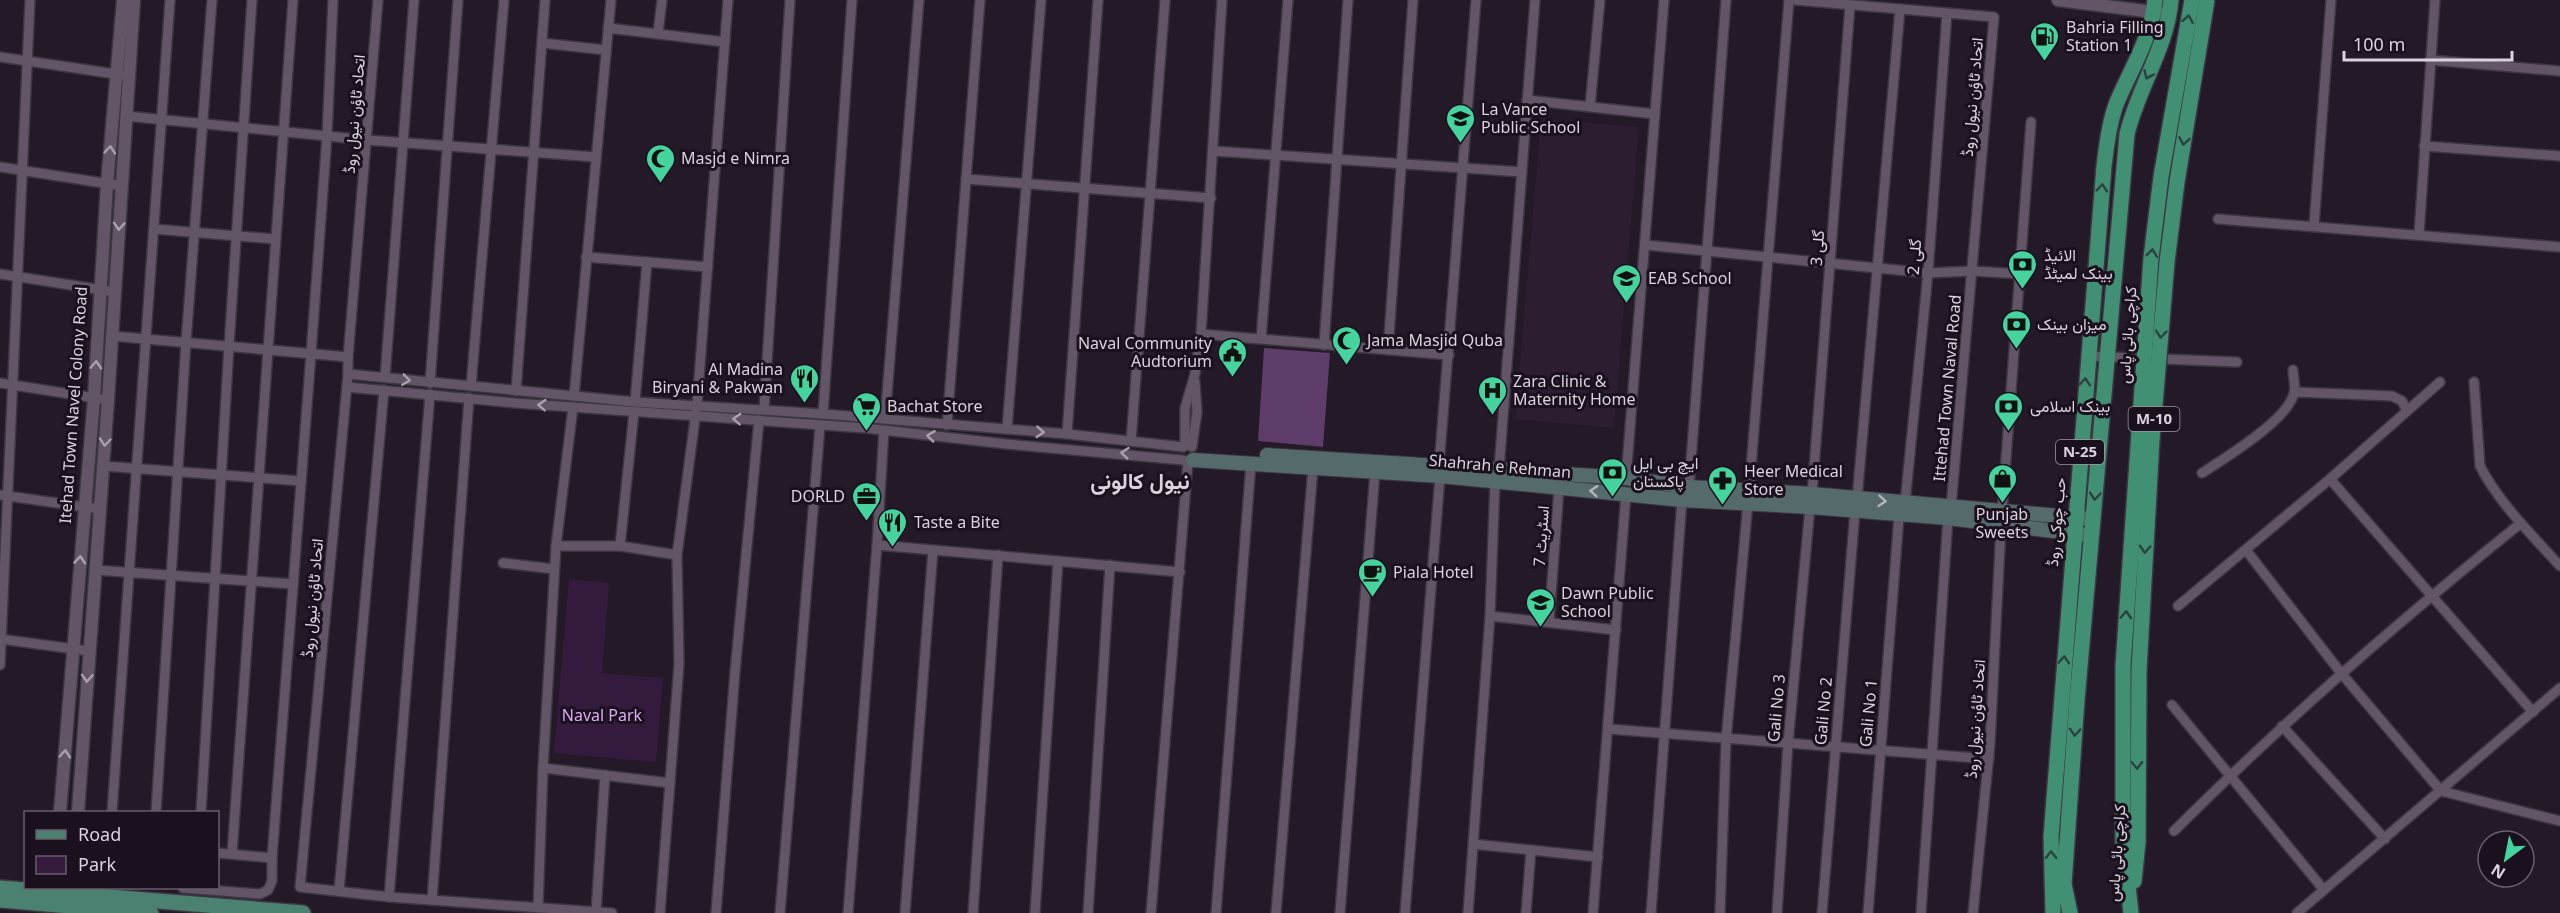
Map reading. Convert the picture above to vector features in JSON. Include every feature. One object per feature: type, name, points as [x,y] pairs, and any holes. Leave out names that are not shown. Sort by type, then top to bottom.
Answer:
[{"type":"highway","name":"کراچی بائی پاس","points":[[2131,912],[2131,841],[2123,666],[2151,258],[2161,177],[2192,0]]},
{"type":"highway","name":"کراچی بائی پاس","points":[[2131,841],[2153,428],[2176,193],[2207,0]]},
{"type":"highway","name":"حب چوکی روڈ","points":[[2053,913],[2051,837],[2087,356],[2109,127],[2155,6]]},
{"type":"highway","points":[[2070,913],[2064,884],[2092,519],[2127,134],[2133,108],[2160,46],[2171,6]]},
{"type":"main road","name":"Shahrah e Rehman","points":[[1189,453],[1251,463],[1313,468],[1375,472],[1439,471]]},
{"type":"main road","name":"Shahrah e Rehman","points":[[1189,453],[1498,475],[1626,478],[1685,494]]},
{"type":"main road","name":"Shahrah e Rehman","points":[[1498,475],[1559,488],[1626,494],[1685,494],[1811,501],[1950,513],[2002,510],[2092,519]]},
{"type":"main road","name":"Shahrah e Rehman","points":[[1950,513],[2001,526],[2091,535]]},
{"type":"main road","points":[[0,888],[53,895],[303,913]]},
{"type":"main road","points":[[0,900],[53,895]]},
{"type":"main road","points":[[71,896],[151,913]]},
{"type":"street","points":[[0,665],[4,496],[12,385],[30,0]]},
{"type":"street","name":"Itehad Town Navel Colony Road","points":[[78,811],[126,116],[123,75],[123,0]]},
{"type":"street","name":"Itehad Town Navel Colony Road","points":[[60,811],[94,398],[107,184],[134,0]]},
{"type":"street","points":[[112,811],[170,0]]},
{"type":"street","points":[[156,811],[177,472],[212,0]]},
{"type":"street","points":[[201,811],[252,0]]},
{"type":"street","points":[[232,854],[293,0]]},
{"type":"street","points":[[196,889],[260,894],[268,890],[272,881],[327,136],[333,0]]},
{"type":"street","name":"اتحاد ٹاؤن نیول روڈ","points":[[378,0],[347,387],[300,886],[389,897],[612,913]]},
{"type":"street","points":[[385,377],[414,0]]},
{"type":"street","points":[[430,383],[458,0]]},
{"type":"street","points":[[471,386],[504,0]]},
{"type":"street","points":[[516,391],[545,0]]},
{"type":"street","points":[[574,396],[610,0]]},
{"type":"street","points":[[658,33],[662,0]]},
{"type":"street","points":[[660,913],[679,664],[677,555],[697,404],[728,0]]},
{"type":"street","points":[[764,409],[790,0]]},
{"type":"street","points":[[823,414],[852,0]]},
{"type":"street","points":[[885,419],[919,0]]},
{"type":"street","points":[[946,424],[980,0]]},
{"type":"street","points":[[1007,429],[1041,0]]},
{"type":"street","points":[[1067,434],[1098,0]]},
{"type":"street","points":[[1131,441],[1165,0]]},
{"type":"street","points":[[1150,913],[1189,453],[1197,412],[1195,374],[1201,334],[1222,0]]},
{"type":"street","points":[[1261,339],[1288,0]]},
{"type":"street","points":[[1324,345],[1348,0]]},
{"type":"street","points":[[1388,350],[1413,0]]},
{"type":"street","points":[[1405,913],[1476,0]]},
{"type":"street","points":[[1468,913],[1534,0]]},
{"type":"street","points":[[1590,107],[1600,0]]},
{"type":"street","points":[[1626,478],[1664,0]]},
{"type":"street","points":[[1651,913],[1664,732],[1708,251],[1726,0]]},
{"type":"street","points":[[1720,913],[1726,740],[1749,498],[1789,0]]},
{"type":"street","name":"اتحاد ٹاؤن نیول روڈ","points":[[1795,0],[1994,16],[1973,271]]},
{"type":"street","points":[[2058,0],[2171,6]]},
{"type":"street","points":[[2314,225],[2331,0]]},
{"type":"street","points":[[2418,234],[2435,0]]},
{"type":"street","name":"گلی 3","points":[[1811,501],[1850,4]]},
{"type":"street","name":"گلی 2","points":[[1856,505],[1879,268],[1900,9]]},
{"type":"street","name":"گلی 2","points":[[1902,509],[1928,273],[1947,13]]},
{"type":"street","points":[[608,28],[725,42]]},
{"type":"street","points":[[542,43],[606,51]]},
{"type":"street","points":[[0,57],[123,75]]},
{"type":"street","points":[[2430,60],[2560,71]]},
{"type":"street","points":[[1527,100],[1655,114]]},
{"type":"street","points":[[126,116],[367,140],[596,157]]},
{"type":"street","name":"اتحاد ٹاؤن نیول روڈ","points":[[1973,913],[1989,759],[2002,510],[2031,122]]},
{"type":"street","points":[[2424,146],[2560,156]]},
{"type":"street","points":[[1214,151],[1522,172]]},
{"type":"street","points":[[0,167],[122,186]]},
{"type":"street","points":[[966,179],[1210,198]]},
{"type":"street","points":[[2217,219],[2314,225],[2560,247]]},
{"type":"street","points":[[154,229],[275,239]]},
{"type":"street","points":[[1646,245],[1928,273],[1973,271],[2021,274]]},
{"type":"street","points":[[586,257],[708,267]]},
{"type":"street","points":[[620,546],[647,262]]},
{"type":"street","name":"Ittehad Town Naval Road","points":[[1921,913],[1950,513],[1973,271]]},
{"type":"street","points":[[0,274],[115,292]]},
{"type":"street","points":[[1201,334],[1449,355]]},
{"type":"street","points":[[112,336],[348,357]]},
{"type":"street","points":[[2087,356],[2237,362]]},
{"type":"street","points":[[2202,473],[2242,448],[2284,412],[2295,392],[2293,370]]},
{"type":"street","points":[[348,374],[574,396],[695,417],[1189,453]]},
{"type":"street","points":[[2178,606],[2330,479],[2440,381]]},
{"type":"street","points":[[2474,382],[2480,466],[2486,478],[2521,523],[2560,566]]},
{"type":"street","points":[[0,384],[108,400]]},
{"type":"street","points":[[347,387],[573,407],[697,404],[764,409],[1067,434],[1131,441],[1189,453]]},
{"type":"street","points":[[339,891],[384,390]]},
{"type":"street","points":[[2295,392],[2392,396],[2402,401],[2407,411]]},
{"type":"street","points":[[389,897],[429,394]]},
{"type":"street","points":[[432,900],[469,398]]},
{"type":"street","points":[[538,908],[554,569],[573,407]]},
{"type":"street","points":[[717,913],[735,672],[759,420]]},
{"type":"street","points":[[780,913],[820,426]]},
{"type":"street","points":[[848,913],[884,430]]},
{"type":"street","points":[[1216,913],[1251,463]]},
{"type":"street","points":[[103,466],[302,481]]},
{"type":"street","points":[[1276,913],[1313,468]]},
{"type":"street","points":[[1340,913],[1375,472]]},
{"type":"street","points":[[2330,479],[2533,712]]},
{"type":"street","name":"اسٹریٹ 7","points":[[1550,622],[1559,488]]},
{"type":"street","points":[[1593,913],[1626,494]]},
{"type":"street","points":[[4,496],[100,509]]},
{"type":"street","name":"Gali No 3","points":[[1776,913],[1788,744],[1811,501]]},
{"type":"street","name":"Gali No 2","points":[[1822,913],[1856,505]]},
{"type":"street","name":"Gali No 1","points":[[1868,913],[1902,509]]},
{"type":"street","points":[[2174,831],[2230,775],[2341,673],[2430,596],[2521,523]]},
{"type":"street","points":[[877,545],[1180,572]]},
{"type":"street","points":[[556,546],[620,546],[677,555]]},
{"type":"street","points":[[905,913],[933,550]]},
{"type":"street","points":[[2246,550],[2341,673],[2440,791],[2560,820]]},
{"type":"street","points":[[973,913],[998,555]]},
{"type":"street","points":[[1035,913],[1058,561]]},
{"type":"street","points":[[503,563],[554,569]]},
{"type":"street","points":[[1088,913],[1110,565]]},
{"type":"street","points":[[95,570],[293,584]]},
{"type":"street","points":[[1490,616],[1616,630]]},
{"type":"street","points":[[1,639],[89,651]]},
{"type":"street","points":[[2298,913],[2560,688]]},
{"type":"street","points":[[2172,705],[2324,890]]},
{"type":"street","points":[[2282,726],[2385,838]]},
{"type":"street","points":[[1609,729],[1989,759]]},
{"type":"street","points":[[543,768],[670,783]]},
{"type":"street","points":[[596,912],[605,776]]},
{"type":"street","points":[[1473,844],[1598,857]]},
{"type":"street","points":[[1526,913],[1531,850]]},
{"type":"street","points":[[219,853],[272,858]]},
{"type":"shaded area","points":[[1541,119],[1639,127],[1614,428],[1515,419]]},
{"type":"shaded area","points":[[1264,348],[1330,353],[1323,447],[1258,441]]},
{"type":"green space","name":"Naval Park","points":[[569,579],[609,583],[602,673],[663,678],[656,762],[554,753]]},
{"type":"place","name":"Bahria Filling Station 1","points":[[2045,62]]},
{"type":"place","name":"La Vance Public School","points":[[1460,144]]},
{"type":"place","name":"Masjd e Nimra","points":[[660,184]]},
{"type":"place","name":"الائیڈ بینک لمیٹڈ","points":[[2023,290]]},
{"type":"place","name":"EAB School","points":[[1627,304]]},
{"type":"place","name":"میزان بینک","points":[[2016,350]]},
{"type":"place","name":"Jama Masjid Quba","points":[[1346,366]]},
{"type":"place","name":"Naval Community Audtorium","points":[[1233,378]]},
{"type":"place","name":"Al Madina Biryani & Pakwan","points":[[804,404]]},
{"type":"place","name":"Zara Clinic & Maternity Home","points":[[1492,416]]},
{"type":"place","name":"Bachat Store","points":[[866,432]]},
{"type":"place","name":"بینک اسلامی","points":[[2009,432]]},
{"type":"place","name":"ایچ بی ایل پاکستان","points":[[1612,498]]},
{"type":"place","name":"Punjab Sweets","points":[[2002,504]]},
{"type":"place","name":"Heer Medical Store","points":[[1723,506]]},
{"type":"place","name":"DORLD","points":[[866,522]]},
{"type":"place","name":"Taste a Bite","points":[[893,548]]},
{"type":"place","name":"Piala Hotel","points":[[1372,598]]},
{"type":"place","name":"Dawn Public School","points":[[1540,628]]},
{"type":"district","name":"نیول کالونی","points":[[1140,481]]}]
